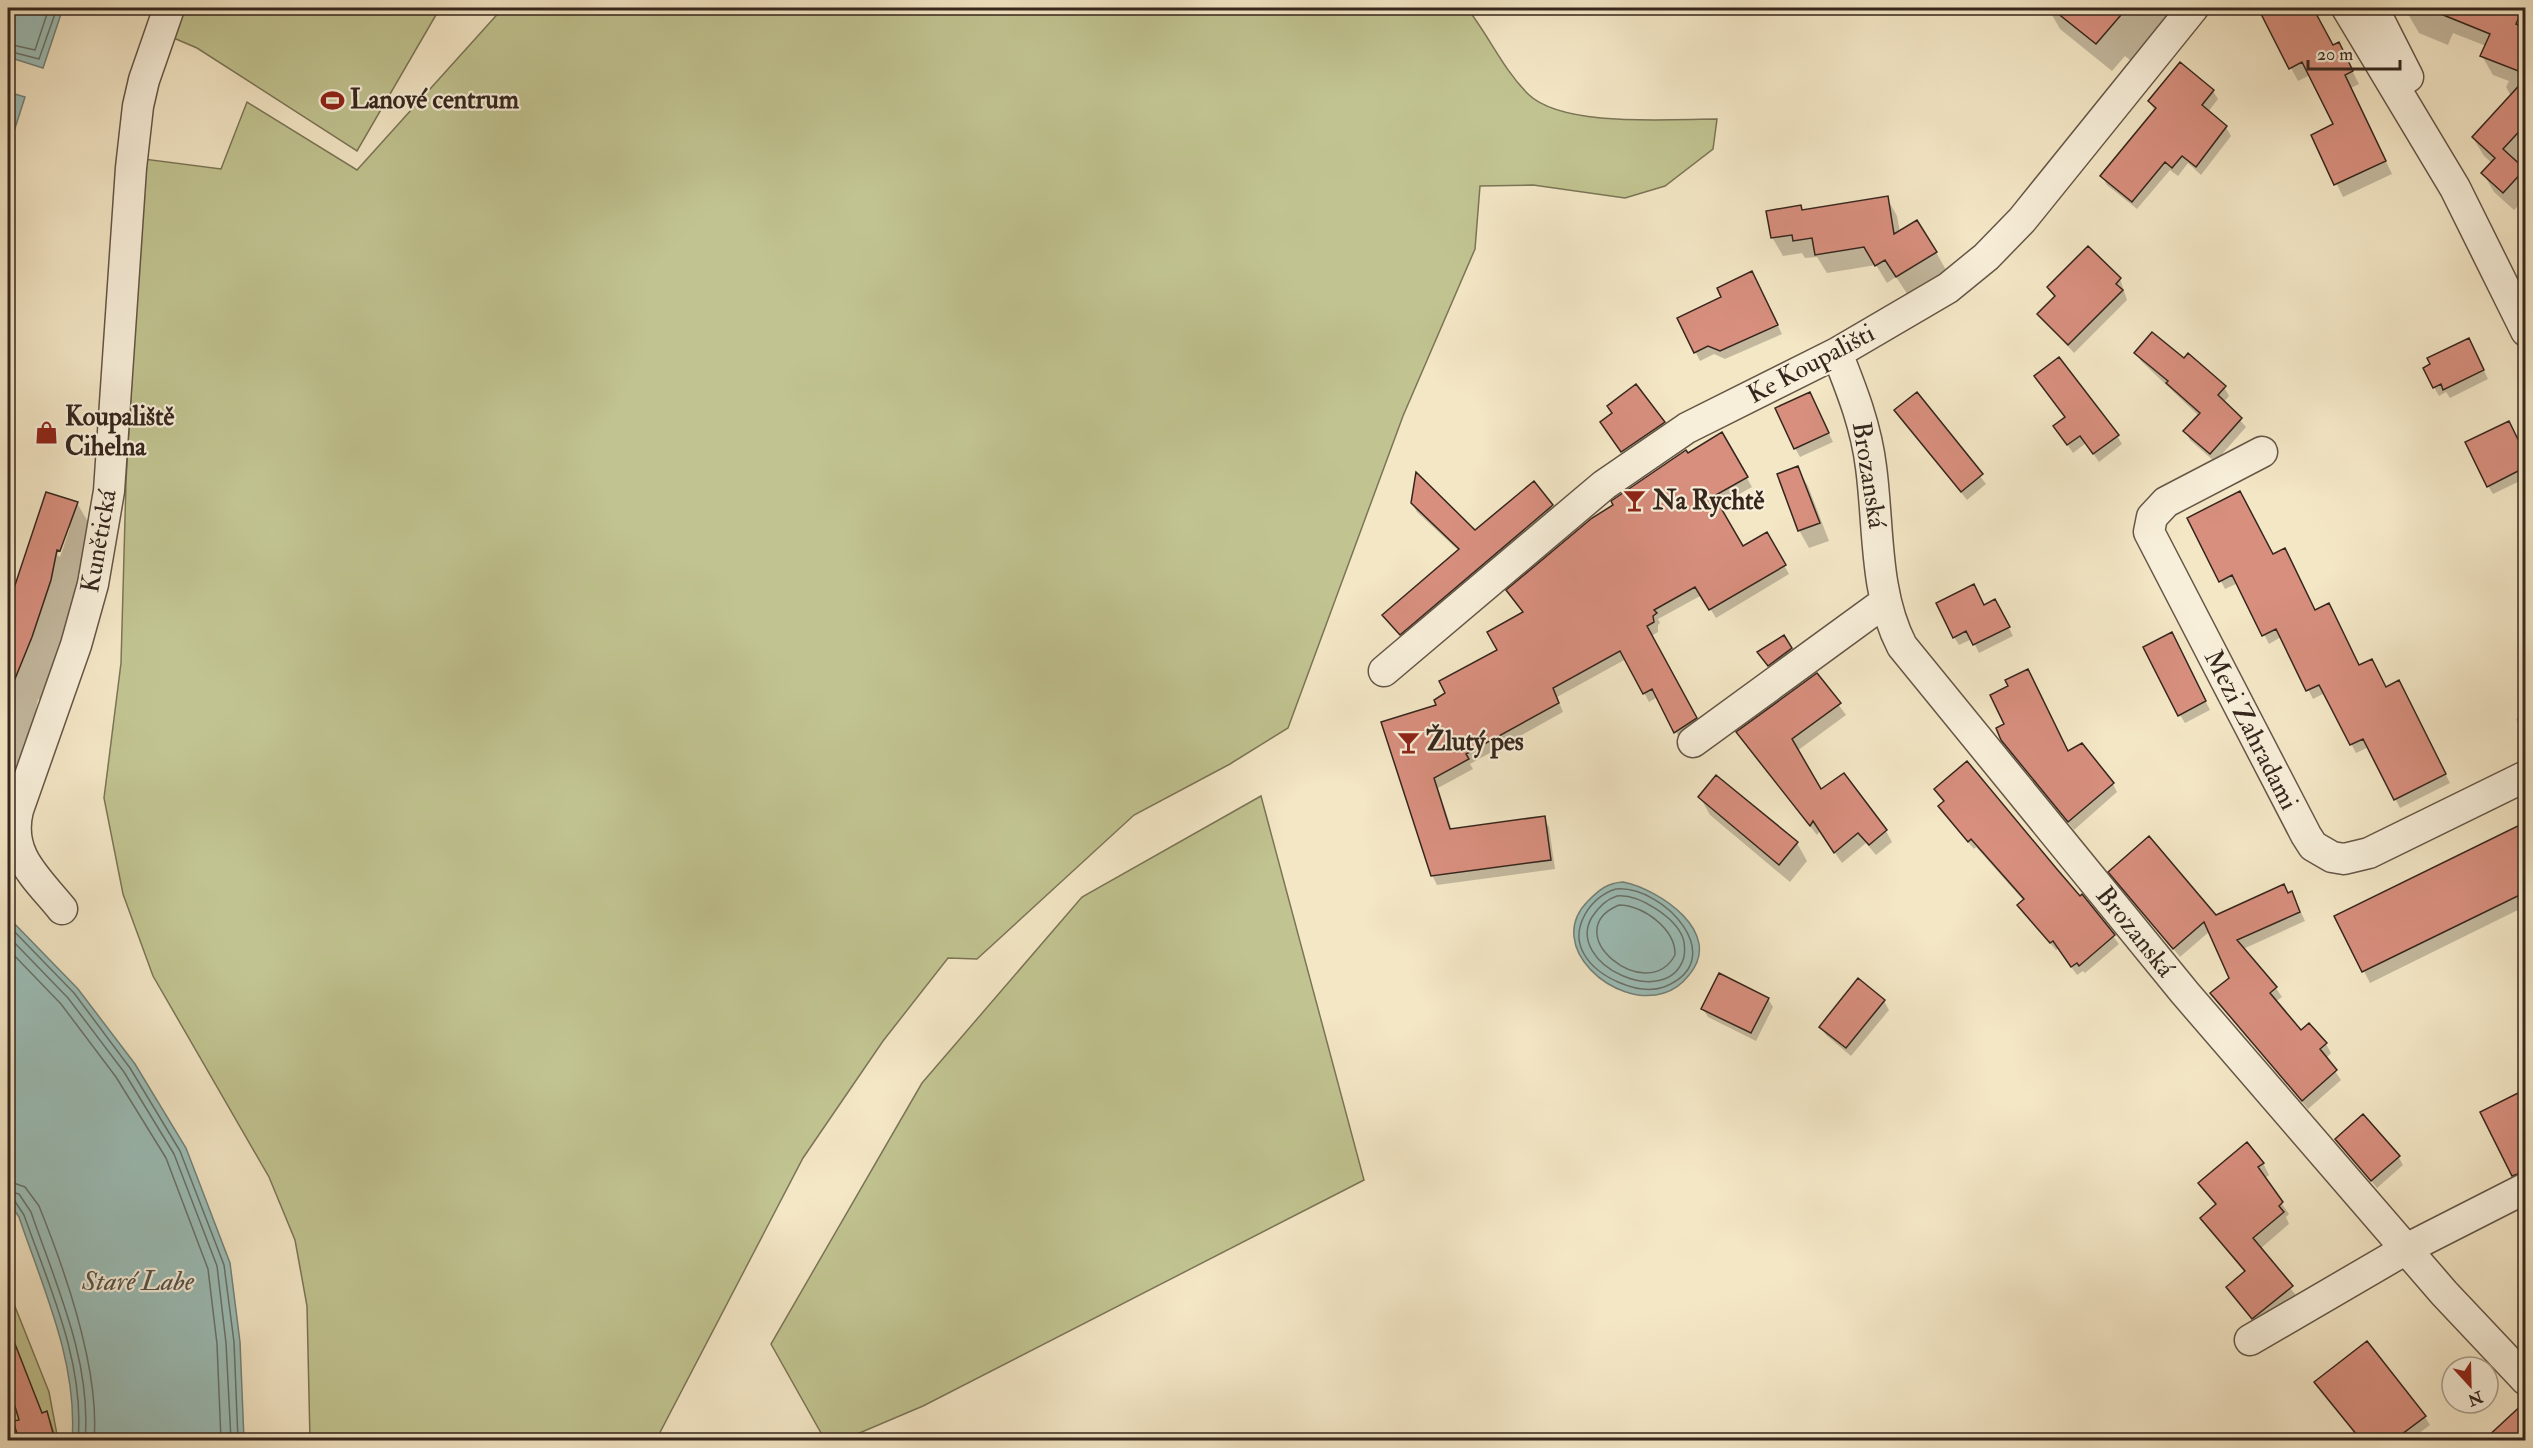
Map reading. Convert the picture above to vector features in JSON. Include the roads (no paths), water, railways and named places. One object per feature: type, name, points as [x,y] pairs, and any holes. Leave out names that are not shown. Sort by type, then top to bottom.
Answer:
[{"type":"street","name":"Kunětická","points":[[63,909],[23,858],[15,842],[14,830],[18,810],[76,645],[93,584],[109,491],[130,180],[138,106],[144,80],[170,8]]},
{"type":"street","name":"Ke Koupališti","points":[[1384,671],[1604,485],[1687,428],[1837,353],[1948,288],[1986,257],[2022,219],[2193,8]]},
{"type":"street","points":[[2347,8],[2455,188]]},
{"type":"street","points":[[2373,8],[2424,110],[2455,188],[2526,332]]},
{"type":"street","name":"Brozanská","points":[[1837,353],[1864,427],[1871,466],[1885,602],[1891,625],[1902,646],[2185,993],[2408,1248],[2444,1293],[2526,1380]]},
{"type":"street","name":"Mezi Zahradami","points":[[2262,452],[2166,502],[2152,517],[2150,532],[2275,777],[2313,846],[2332,857],[2344,859],[2369,853],[2526,776]]},
{"type":"street","points":[[1693,741],[1885,602]]},
{"type":"street","points":[[2250,1340],[2408,1248],[2526,1188]]},
{"type":"water","points":[[8,8],[63,8],[43,68],[8,57]]},
{"type":"water","points":[[8,92],[25,97],[8,150]]},
{"type":"water","points":[[1623,882],[1638,886],[1669,903],[1683,915],[1693,929],[1699,944],[1698,959],[1689,975],[1668,992],[1645,995],[1625,992],[1607,983],[1591,970],[1579,954],[1574,937],[1576,919],[1588,901],[1600,890]]},
{"type":"water","name":"Staré Labe","points":[[8,917],[78,989],[135,1064],[186,1148],[230,1263],[240,1342],[244,1440],[72,1440],[70,1383],[57,1326],[19,1217],[8,1201]]},
{"type":"place","name":"Lanové centrum","points":[[332,100]]},
{"type":"place","name":"Koupaliště Cihelna","points":[[47,432]]},
{"type":"place","name":"Na Rychtě","points":[[1635,501]]},
{"type":"place","name":"Žlutý pes","points":[[1408,742]]}]
